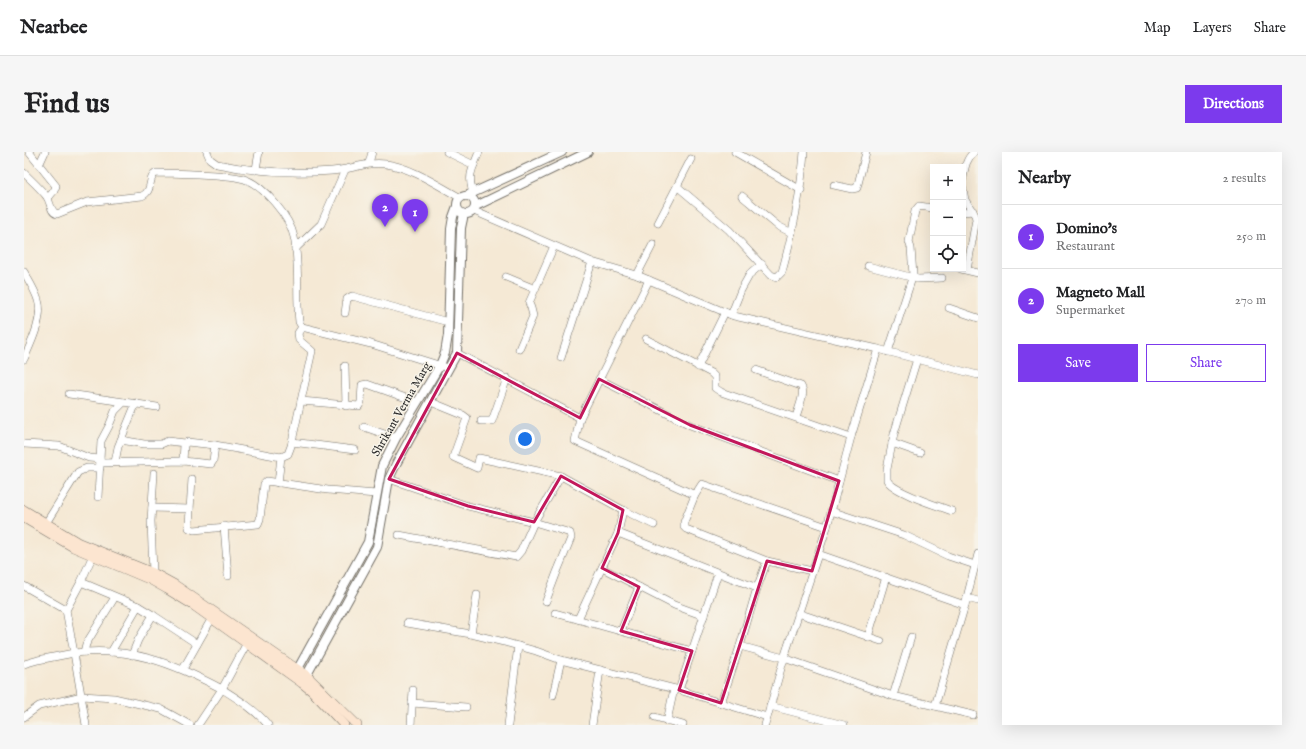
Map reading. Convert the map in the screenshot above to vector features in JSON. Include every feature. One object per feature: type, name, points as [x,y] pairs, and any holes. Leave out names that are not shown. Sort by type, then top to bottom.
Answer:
[{"type":"main road","points":[[24,510],[79,543],[153,573],[175,585],[205,605],[295,673]]},
{"type":"main road","points":[[24,518],[73,547],[151,580],[193,604],[247,643],[304,679],[357,725]]},
{"type":"main road","points":[[304,679],[312,691],[344,725]]},
{"type":"street","points":[[29,152],[56,186],[48,198]]},
{"type":"street","points":[[39,165],[45,152]]},
{"type":"street","points":[[207,152],[210,159],[217,164],[276,172],[301,173],[345,170],[369,163],[388,164],[415,173],[472,198],[475,203],[475,208]]},
{"type":"street","points":[[256,170],[259,152]]},
{"type":"street","points":[[369,163],[372,152]]},
{"type":"street","points":[[447,152],[474,165]]},
{"type":"street","points":[[467,196],[474,165],[479,152]]},
{"type":"street","points":[[562,152],[459,200],[457,206],[459,211],[464,214],[469,214],[475,208],[588,152]]},
{"type":"street","points":[[735,152],[800,190]]},
{"type":"street","points":[[678,187],[729,230],[771,275],[775,277],[780,276],[792,233],[800,190],[804,152]]},
{"type":"street","points":[[834,185],[852,189],[857,188],[866,152]]},
{"type":"street","points":[[966,164],[972,153]]},
{"type":"street","points":[[658,223],[678,187],[691,159]]},
{"type":"street","points":[[295,249],[321,224],[345,170]]},
{"type":"street","points":[[24,173],[48,198],[52,210],[57,214],[87,202],[142,196],[149,190],[152,176],[156,173],[202,174],[238,177],[250,182],[276,205],[290,224],[294,237],[299,287],[299,319],[302,327]]},
{"type":"street","points":[[742,196],[778,226],[792,233]]},
{"type":"street","points":[[966,200],[975,215],[976,223],[966,262]]},
{"type":"street","name":"Shrikant Verma Marg","points":[[295,673],[368,542],[382,466],[396,438],[440,365],[447,345],[451,229],[457,206]]},
{"type":"street","points":[[888,352],[913,278],[911,248],[909,242],[915,211],[919,206],[930,208]]},
{"type":"street","points":[[475,208],[554,246],[592,262],[637,275],[728,313],[978,375]]},
{"type":"street","points":[[966,212],[973,211]]},
{"type":"street","name":"Shrikant Verma Marg","points":[[304,679],[377,547],[389,480],[396,464],[457,353],[461,228],[464,214]]},
{"type":"street","points":[[637,275],[653,244]]},
{"type":"street","points":[[519,349],[533,316],[528,303],[554,246]]},
{"type":"street","points":[[561,358],[592,262]]},
{"type":"street","points":[[698,367],[750,274],[762,264]]},
{"type":"street","points":[[868,266],[918,279],[942,278]]},
{"type":"street","points":[[966,270],[978,273]]},
{"type":"street","points":[[24,272],[37,297],[39,308],[36,330],[24,359]]},
{"type":"street","points":[[506,277],[535,289]]},
{"type":"street","points":[[649,280],[580,418],[575,441],[695,495]]},
{"type":"street","points":[[345,313],[347,299],[352,296],[448,322]]},
{"type":"street","points":[[949,308],[978,318]]},
{"type":"street","points":[[302,327],[371,344],[449,368]]},
{"type":"street","points":[[121,440],[144,444],[161,444],[168,441],[189,442],[281,457],[288,454],[312,351],[299,340],[298,333],[302,327]]},
{"type":"street","points":[[646,339],[714,375],[717,390],[851,438]]},
{"type":"street","points":[[765,725],[784,658],[827,527],[851,438],[878,349]]},
{"type":"street","points":[[457,353],[507,378],[580,418]]},
{"type":"street","points":[[917,359],[892,443],[886,475],[888,482],[916,498],[952,511]]},
{"type":"street","points":[[345,366],[346,406]]},
{"type":"street","points":[[756,370],[802,388],[796,418]]},
{"type":"street","points":[[481,421],[492,421],[507,378]]},
{"type":"street","points":[[599,379],[690,425],[839,481]]},
{"type":"street","points":[[301,401],[356,407],[360,404],[361,388],[364,384],[417,402]]},
{"type":"street","points":[[69,394],[157,407]]},
{"type":"street","points":[[98,497],[101,441],[109,426],[114,411],[124,402]]},
{"type":"street","points":[[431,402],[467,418],[453,457],[476,468],[479,458],[561,476],[654,525]]},
{"type":"street","points":[[115,462],[116,454],[136,403]]},
{"type":"street","points":[[364,427],[396,438]]},
{"type":"street","points":[[292,442],[355,450]]},
{"type":"street","points":[[183,461],[185,443]]},
{"type":"street","points":[[892,443],[920,453]]},
{"type":"street","points":[[24,444],[59,446],[100,464]]},
{"type":"street","points":[[46,524],[78,472],[100,464],[115,462],[183,461],[212,463],[216,446]]},
{"type":"street","points":[[278,483],[281,457]]},
{"type":"street","points":[[153,573],[151,534],[154,473]]},
{"type":"street","points":[[399,535],[516,557],[521,551],[534,522],[561,476]]},
{"type":"street","points":[[192,479],[189,524],[191,530],[258,524],[265,482],[267,481],[352,493],[376,494]]},
{"type":"street","points":[[389,480],[468,506],[534,522],[567,532],[571,536],[570,542],[556,572],[546,601]]},
{"type":"street","points":[[812,571],[767,561],[686,529],[684,527],[684,522],[695,495],[702,484],[827,527]]},
{"type":"street","points":[[152,508],[190,509]]},
{"type":"street","points":[[578,619],[618,533],[623,510]]},
{"type":"street","points":[[831,511],[904,535],[948,556],[975,565]]},
{"type":"street","points":[[224,526],[228,576]]},
{"type":"street","points":[[618,533],[757,588]]},
{"type":"street","points":[[818,554],[886,577],[966,601],[978,600]]},
{"type":"street","points":[[936,706],[978,554]]},
{"type":"street","points":[[86,725],[66,610],[93,555]]},
{"type":"street","points":[[721,703],[767,561]]},
{"type":"street","points":[[602,568],[639,588],[704,616]]},
{"type":"street","points":[[667,720],[718,573]]},
{"type":"street","points":[[868,637],[886,577]]},
{"type":"street","points":[[81,582],[138,606],[197,644]]},
{"type":"street","points":[[24,586],[66,610]]},
{"type":"street","points":[[621,631],[639,588]]},
{"type":"street","points":[[471,634],[477,595]]},
{"type":"street","points":[[84,652],[86,644],[115,597]]},
{"type":"street","points":[[111,652],[138,606]]},
{"type":"street","points":[[555,613],[692,651]]},
{"type":"street","points":[[798,614],[881,641]]},
{"type":"street","points":[[132,655],[138,640],[153,615]]},
{"type":"street","points":[[183,669],[212,618]]},
{"type":"street","points":[[407,624],[471,634],[518,646],[561,660],[677,690],[767,717]]},
{"type":"street","points":[[893,696],[911,637]]},
{"type":"street","points":[[198,725],[222,689],[247,643]]},
{"type":"street","points":[[508,725],[518,646]]},
{"type":"street","points":[[740,646],[784,658],[893,696],[973,715]]},
{"type":"street","points":[[24,664],[84,652],[111,652],[161,661],[183,669],[222,689],[256,712],[268,725]]},
{"type":"street","points":[[553,694],[561,660]]},
{"type":"street","points":[[592,725],[600,670]]},
{"type":"street","points":[[411,725],[413,690]]},
{"type":"street","points":[[24,717],[39,706],[82,696],[114,698],[161,709],[190,725]]},
{"type":"street","points":[[412,703],[466,707]]},
{"type":"street","points":[[770,706],[844,725]]},
{"type":"street","points":[[655,717],[683,725]]},
{"type":"highlighted area","points":[[457,353],[580,418],[599,379],[690,425],[839,481],[812,571],[767,561],[721,703],[679,690],[692,651],[621,631],[639,587],[602,568],[618,533],[623,510],[561,476],[534,522],[468,506],[389,479]]},
{"type":"place","name":"Magneto Mall","points":[[385,227]]},
{"type":"place","name":"Domino's","points":[[415,232]]}]
